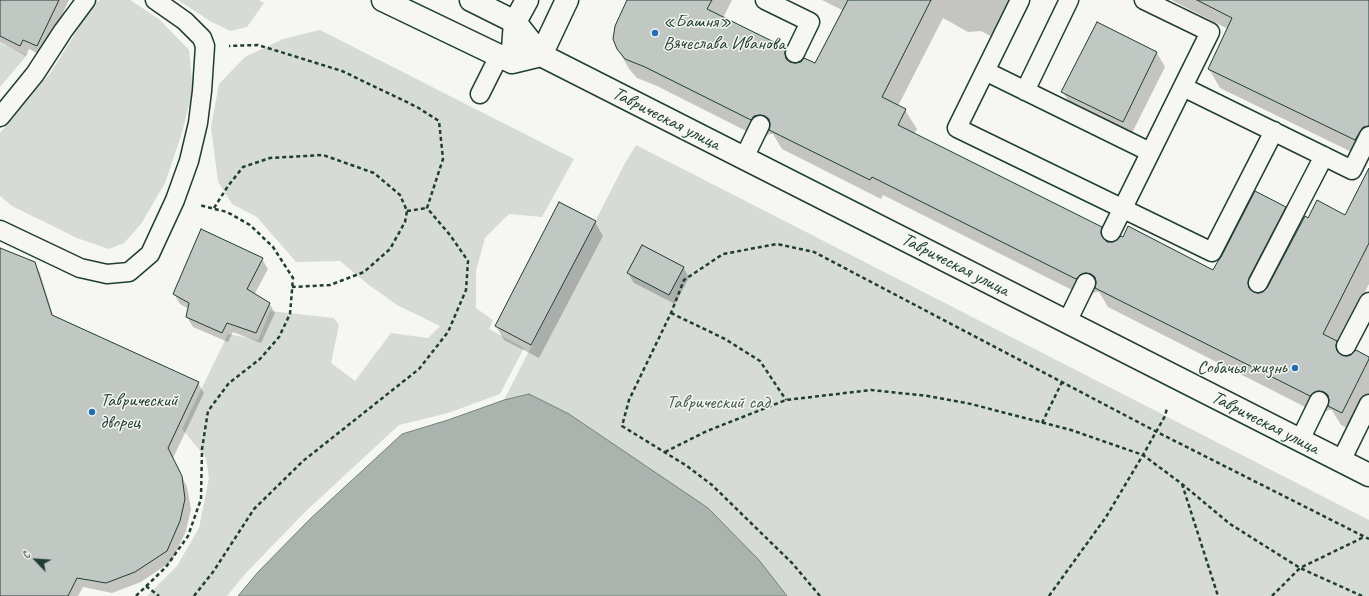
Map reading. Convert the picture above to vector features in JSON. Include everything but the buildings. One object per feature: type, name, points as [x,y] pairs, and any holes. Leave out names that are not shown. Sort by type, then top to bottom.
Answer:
[{"type":"street","points":[[383,0],[505,59],[541,55],[567,0]]},
{"type":"street","name":"Таврическая улица","points":[[471,0],[515,22],[541,55],[1369,475]]},
{"type":"street","points":[[505,59],[515,22],[527,0]]},
{"type":"lane","points":[[0,117],[35,74],[63,31],[86,0]]},
{"type":"lane","points":[[0,230],[80,268],[107,274],[129,272],[150,254],[175,200],[189,161],[198,123],[205,46],[202,38],[185,21],[154,0]]},
{"type":"lane","points":[[765,0],[810,22],[795,53]]},
{"type":"lane","points":[[1020,0],[957,128],[1212,252],[1274,131]]},
{"type":"lane","points":[[1025,91],[1069,0]]},
{"type":"lane","points":[[1111,232],[1210,32],[1144,0]]},
{"type":"lane","points":[[480,94],[505,59]]},
{"type":"lane","points":[[985,71],[1150,152]]},
{"type":"lane","points":[[1183,86],[1352,170],[1369,136]]},
{"type":"lane","points":[[744,158],[760,125]]},
{"type":"lane","points":[[1258,283],[1324,156]]},
{"type":"lane","points":[[1067,322],[1086,283]]},
{"type":"lane","points":[[1346,346],[1369,302]]},
{"type":"lane","points":[[1300,440],[1319,401]]},
{"type":"lane","points":[[1341,461],[1369,404]]},
{"type":"path","points":[[205,46],[258,45],[342,71],[417,107],[438,121],[443,159],[427,208]]},
{"type":"path","points":[[214,208],[228,186],[243,167],[270,158],[323,155],[374,174],[400,195],[407,211],[405,222],[390,249],[364,272],[330,284],[292,287]]},
{"type":"path","points":[[136,596],[166,567],[188,536],[200,499],[202,449],[208,411],[229,383],[260,359],[279,337],[290,314],[293,278],[273,248],[250,225],[227,212],[175,200]]},
{"type":"path","points":[[407,211],[427,208]]},
{"type":"path","points":[[194,596],[213,572],[254,509],[303,461],[419,369],[448,332],[466,290],[468,261],[450,235],[427,208]]},
{"type":"path","points":[[820,596],[792,563],[712,485],[687,466],[622,426],[629,400],[671,313],[684,280],[723,254],[777,244],[814,252],[1157,432],[1369,539]]},
{"type":"path","points":[[671,313],[725,339],[760,361],[786,400]]},
{"type":"path","points":[[1042,423],[1062,382]]},
{"type":"path","points":[[665,452],[707,431],[786,400],[871,390],[928,396],[971,404],[1071,430],[1143,455],[1182,484],[1230,524],[1300,568],[1362,596]]},
{"type":"path","points":[[1049,596],[1106,517],[1157,432],[1165,416],[1167,408]]},
{"type":"path","points":[[1182,484],[1218,596]]},
{"type":"path","points":[[1272,596],[1300,568],[1364,537]]},
{"type":"path","points":[[146,586],[159,596]]},
{"type":"green space","points":[[100,0],[130,0],[159,19],[189,50],[193,90],[181,136],[165,183],[141,224],[124,243],[109,249],[77,238],[12,206],[0,196],[0,133],[51,72],[93,5]]},
{"type":"green space","points":[[178,0],[259,0],[264,3],[247,27],[230,31],[210,21]]},
{"type":"green space","points":[[320,30],[574,159],[542,217],[509,214],[485,238],[476,271],[476,308],[493,320],[489,329],[524,348],[500,394],[448,413],[399,425],[305,512],[246,573],[227,596],[147,596],[177,566],[199,528],[209,478],[206,458],[182,429],[228,334],[258,340],[270,311],[334,318],[339,325],[331,363],[355,381],[391,333],[428,338],[440,326],[397,305],[369,285],[340,261],[296,262],[257,217],[232,204],[218,182],[211,127],[219,84],[245,57],[283,39]]},
{"type":"green space","points":[[0,43],[27,55],[0,87]]},
{"type":"green space","name":"Таврический сад","points":[[636,145],[1369,520],[1369,596],[238,596],[258,572],[311,518],[402,434],[448,420],[504,400],[624,165]]},
{"type":"shaded area","points":[[529,394],[569,414],[708,508],[759,560],[787,596],[238,596],[258,572],[311,518],[402,434],[448,420],[504,400]]},
{"type":"place","name":"«Башня» Вячеслава Иванова","points":[[655,33]]},
{"type":"place","name":"Собачья жизнь","points":[[1295,368]]},
{"type":"place","name":"Таврический дворец","points":[[92,412]]}]
